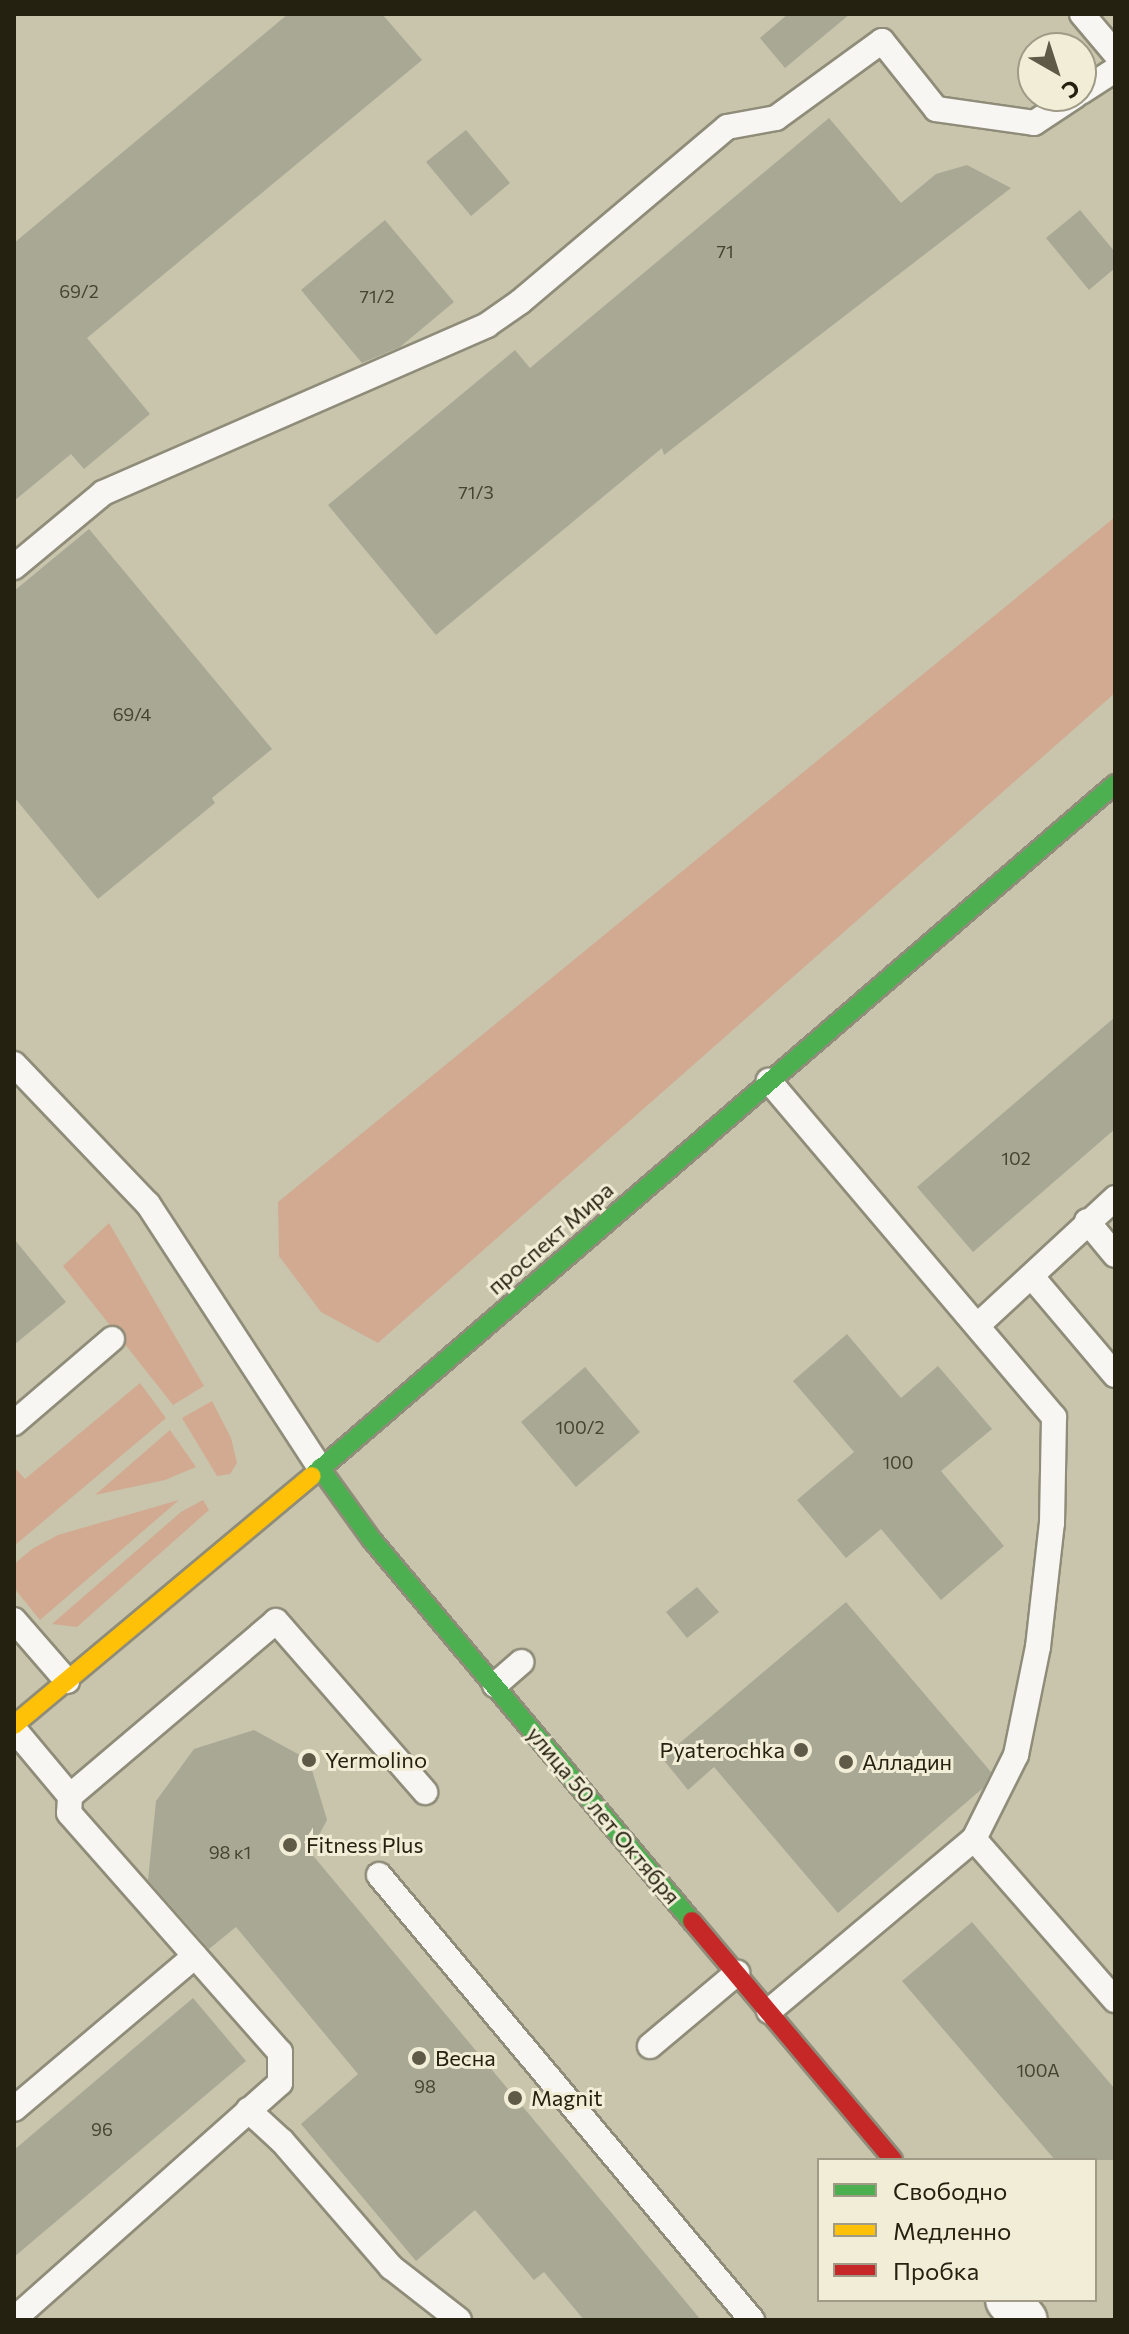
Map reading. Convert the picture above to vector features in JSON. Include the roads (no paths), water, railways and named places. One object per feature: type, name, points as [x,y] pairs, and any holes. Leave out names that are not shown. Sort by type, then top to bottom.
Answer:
[{"type":"main road","name":"проспект Мира","points":[[14,1727],[1115,784]]},
{"type":"main road","name":"улица 50 лет Октября","points":[[320,1468],[372,1540],[891,2158]]},
{"type":"street","points":[[1010,2302],[1025,2320]]},
{"type":"lane","points":[[1082,14],[1115,53]]},
{"type":"lane","points":[[14,567],[103,493],[487,325],[520,302],[727,127],[776,118],[882,41],[936,109],[1034,123],[1051,112]]},
{"type":"lane","points":[[1097,82],[1115,70]]},
{"type":"lane","points":[[14,1064],[148,1204],[320,1468]]},
{"type":"lane","points":[[769,1081],[1054,1417],[1052,1523],[1038,1647],[1016,1755],[974,1839],[769,2011]]},
{"type":"lane","points":[[978,1325],[1033,1278],[1087,1221],[1115,1198]]},
{"type":"lane","points":[[1087,1221],[1115,1255]]},
{"type":"lane","points":[[1033,1278],[1115,1375]]},
{"type":"lane","points":[[14,1423],[112,1339]]},
{"type":"lane","points":[[14,1620],[67,1681]]},
{"type":"lane","points":[[70,1796],[276,1621],[425,1792]]},
{"type":"lane","points":[[495,1685],[521,1662]]},
{"type":"lane","points":[[14,1727],[70,1796],[69,1813],[280,2052],[280,2083],[14,2319]]},
{"type":"lane","points":[[974,1839],[1115,2000]]},
{"type":"lane","points":[[379,1875],[752,2320]]},
{"type":"lane","points":[[14,2109],[195,1956]]},
{"type":"lane","points":[[650,2046],[737,1973]]},
{"type":"lane","points":[[248,2110],[282,2141],[391,2267],[459,2320]]},
{"type":"place","name":"Pyaterochka","points":[[801,1750]]},
{"type":"place","name":"Yermolino","points":[[309,1760]]},
{"type":"place","name":"Алладин","points":[[846,1762]]},
{"type":"place","name":"Fitness Plus","points":[[290,1845]]},
{"type":"place","name":"Весна","points":[[419,2058]]},
{"type":"place","name":"Magnit","points":[[515,2098]]}]
